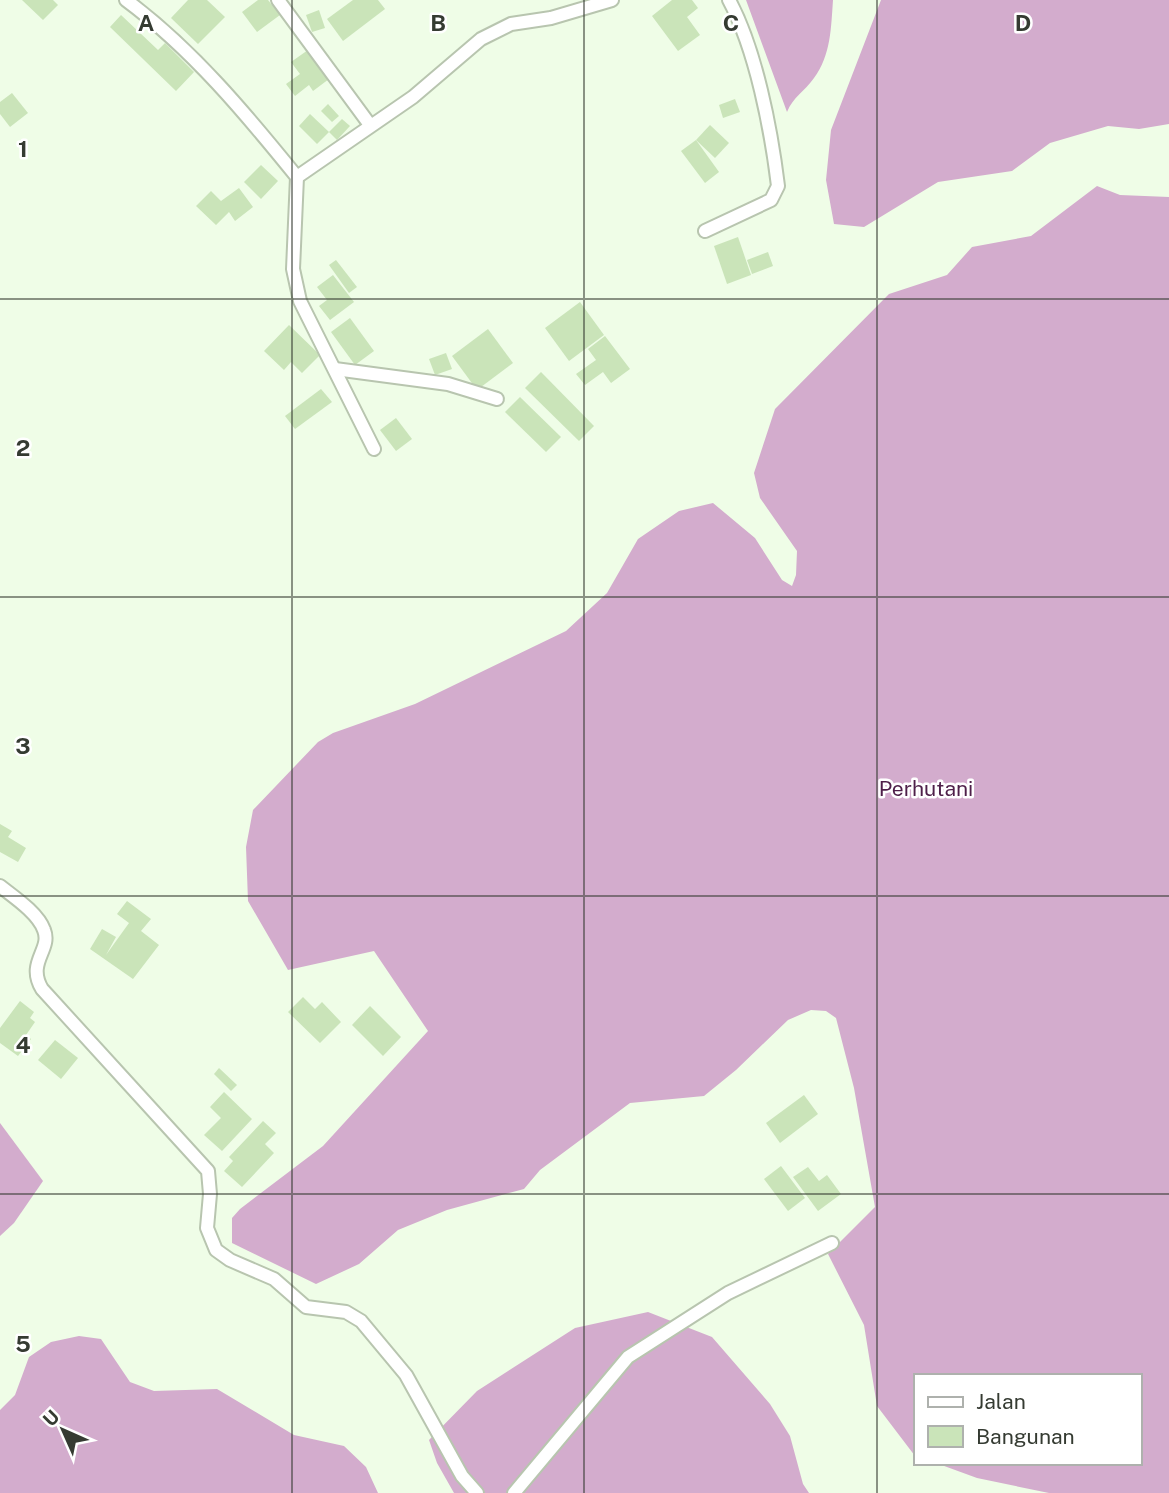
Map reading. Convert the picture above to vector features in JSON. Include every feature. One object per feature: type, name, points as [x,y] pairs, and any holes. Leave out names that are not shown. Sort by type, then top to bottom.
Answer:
[{"type":"street","points":[[278,0],[370,125]]},
{"type":"street","points":[[297,177],[413,97],[467,49],[503,27],[551,18],[612,0]]},
{"type":"street","points":[[705,231],[771,200],[778,186],[752,59],[742,25],[729,0]]},
{"type":"street","points":[[131,1],[249,118],[297,177],[293,269],[300,301],[374,449]]},
{"type":"street","points":[[335,369],[448,384],[497,399]]},
{"type":"street","points":[[0,886],[44,928],[45,939],[35,969],[42,989],[208,1171],[210,1194],[207,1228],[216,1250],[230,1260],[274,1279],[306,1307],[346,1312],[361,1321],[406,1375],[462,1476],[477,1493]]},
{"type":"street","points":[[514,1493],[628,1357],[728,1293],[832,1243]]},
{"type":"green space","points":[[746,0],[833,0],[829,41],[824,60],[814,78],[792,102],[787,112]]},
{"type":"green space","points":[[881,0],[1169,0],[1169,124],[1139,129],[1108,126],[1050,143],[1012,171],[938,182],[864,227],[834,224],[826,180],[831,130]]},
{"type":"green space","name":"Perhutani","points":[[1097,186],[1120,195],[1169,197],[1169,1493],[1049,1493],[977,1478],[941,1465],[1141,1465],[1141,1374],[914,1374],[914,1455],[877,1406],[864,1325],[828,1254],[875,1207],[854,1088],[836,1018],[826,1011],[811,1010],[788,1020],[736,1070],[704,1096],[630,1103],[540,1170],[524,1189],[447,1210],[398,1230],[359,1264],[316,1284],[232,1243],[232,1218],[240,1209],[323,1146],[428,1031],[374,951],[288,970],[248,901],[246,847],[253,810],[318,742],[333,733],[415,704],[566,631],[607,593],[638,539],[679,511],[713,503],[755,538],[782,580],[792,586],[796,575],[797,551],[760,498],[754,473],[775,409],[889,294],[947,275],[972,247],[1031,236]]},
{"type":"green space","points":[[0,1123],[43,1181],[14,1223],[0,1236]]},
{"type":"green space","points":[[648,1312],[712,1337],[770,1404],[790,1436],[803,1484],[809,1493],[454,1493],[437,1463],[429,1440],[477,1391],[575,1328]]},
{"type":"green space","points":[[79,1336],[101,1339],[130,1382],[154,1391],[217,1389],[294,1435],[344,1446],[366,1467],[378,1493],[0,1493],[0,1410],[15,1395],[29,1357],[51,1342]]},
{"type":"building","points":[[22,0],[53,0],[58,5],[43,20]]},
{"type":"building","points":[[188,0],[207,0],[225,17],[198,44],[171,18]]},
{"type":"building","points":[[258,0],[268,0],[280,15],[257,32],[242,12]]},
{"type":"building","points":[[353,0],[378,0],[385,9],[343,41],[327,19]]},
{"type":"building","points":[[672,0],[692,0],[698,8],[687,17],[700,35],[678,51],[652,16]]},
{"type":"building","points":[[319,10],[325,28],[312,32],[306,15]]},
{"type":"building","points":[[121,15],[158,50],[165,43],[194,72],[176,91],[110,27]]},
{"type":"building","points":[[308,50],[329,79],[313,91],[309,85],[295,96],[286,84],[300,74],[291,62]]},
{"type":"building","points":[[12,93],[28,113],[10,127],[0,114],[0,102]]},
{"type":"building","points":[[735,99],[740,112],[723,118],[719,105]]},
{"type":"building","points":[[328,104],[339,116],[332,122],[321,111]]},
{"type":"building","points":[[310,114],[329,132],[317,144],[299,126]]},
{"type":"building","points":[[342,119],[350,126],[337,140],[329,132]]},
{"type":"building","points":[[710,125],[729,143],[715,158],[696,140]]},
{"type":"building","points":[[696,140],[719,172],[705,183],[681,151]]},
{"type":"building","points":[[261,165],[278,181],[261,199],[244,182]]},
{"type":"building","points":[[239,188],[253,207],[235,221],[229,212],[216,225],[196,206],[211,191],[221,201]]},
{"type":"building","points":[[738,237],[751,275],[727,284],[714,246]]},
{"type":"building","points":[[768,252],[773,266],[752,274],[747,260]]},
{"type":"building","points":[[336,260],[357,287],[349,293],[329,265]]},
{"type":"building","points":[[333,275],[354,302],[330,320],[319,306],[327,300],[317,287]]},
{"type":"building","points":[[580,302],[604,335],[569,361],[545,328]]},
{"type":"building","points":[[350,318],[374,351],[355,365],[331,332]]},
{"type":"building","points":[[289,325],[320,355],[302,373],[291,362],[284,370],[264,351]]},
{"type":"building","points":[[488,329],[513,363],[477,390],[452,356]]},
{"type":"building","points":[[605,336],[630,369],[611,383],[603,372],[585,385],[576,374],[596,360],[588,349]]},
{"type":"building","points":[[446,353],[452,369],[435,375],[429,359]]},
{"type":"building","points":[[541,372],[594,426],[579,441],[525,388]]},
{"type":"building","points":[[321,389],[332,402],[295,429],[285,416]]},
{"type":"building","points":[[520,397],[561,437],[546,452],[505,412]]},
{"type":"building","points":[[396,418],[412,439],[396,451],[380,430]]},
{"type":"building","points":[[0,824],[12,831],[8,837],[26,848],[18,862],[0,852]]},
{"type":"building","points":[[127,901],[151,919],[141,931],[159,945],[133,979],[90,949],[102,929],[116,937],[106,955],[129,923],[117,914]]},
{"type":"building","points":[[303,997],[315,1009],[322,1002],[341,1022],[320,1043],[288,1012]]},
{"type":"building","points":[[20,1001],[34,1012],[30,1018],[35,1022],[26,1035],[31,1039],[18,1056],[0,1043],[0,1028]]},
{"type":"building","points":[[370,1006],[401,1037],[383,1056],[352,1025]]},
{"type":"building","points":[[55,1040],[78,1058],[61,1079],[38,1060]]},
{"type":"building","points":[[219,1068],[237,1085],[231,1091],[214,1074]]},
{"type":"building","points":[[224,1092],[252,1119],[222,1151],[204,1135],[221,1118],[210,1107]]},
{"type":"building","points":[[804,1095],[818,1114],[780,1143],[766,1123]]},
{"type":"building","points":[[263,1121],[276,1133],[265,1144],[274,1153],[242,1187],[224,1171],[233,1161],[229,1157]]},
{"type":"building","points":[[781,1166],[805,1198],[788,1211],[764,1179]]},
{"type":"building","points":[[808,1167],[819,1181],[827,1175],[841,1194],[818,1211],[793,1177]]}]
